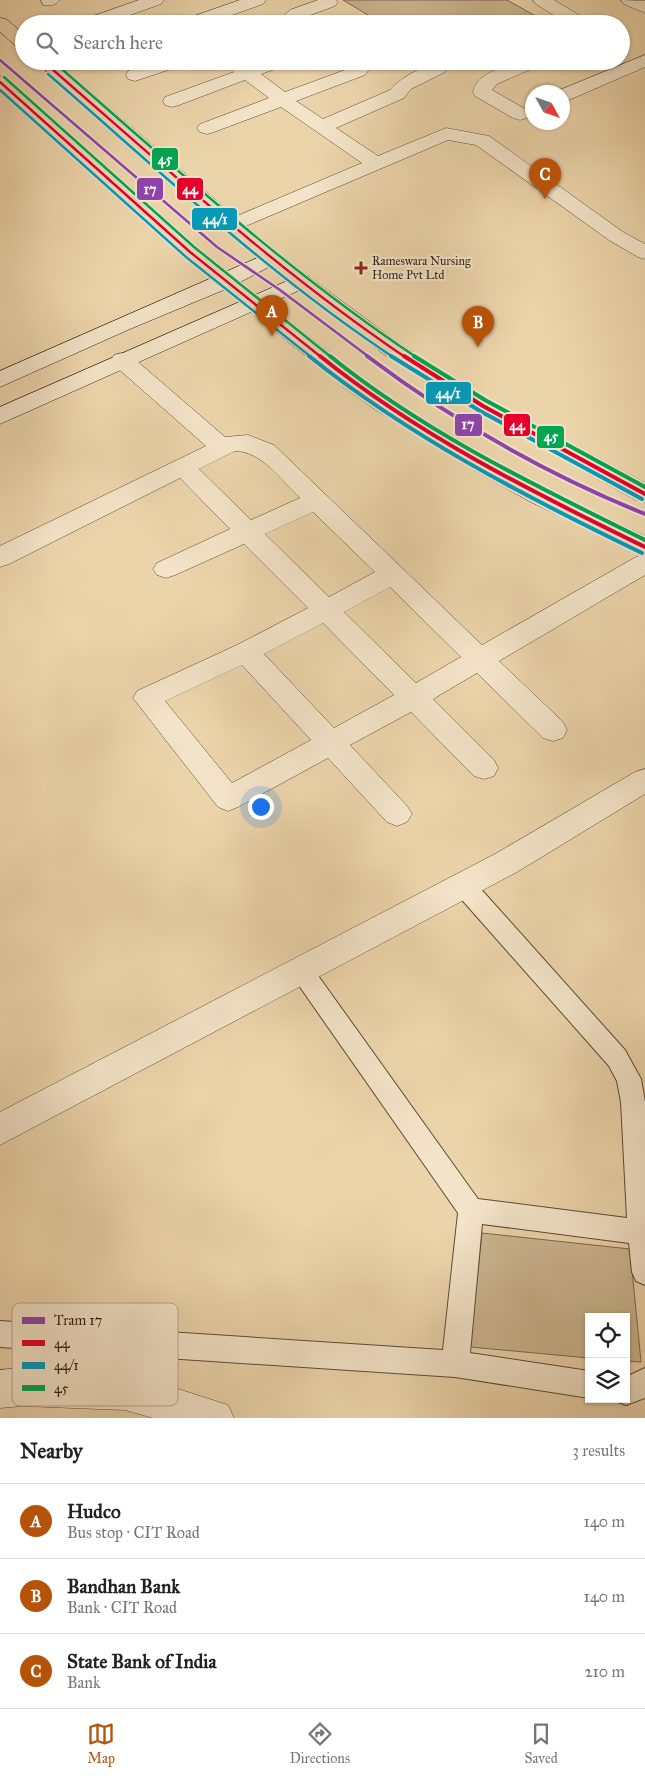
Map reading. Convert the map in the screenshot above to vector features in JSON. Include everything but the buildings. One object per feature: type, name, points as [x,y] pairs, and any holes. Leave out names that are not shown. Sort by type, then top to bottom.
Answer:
[{"type":"main road","points":[[0,23],[15,36]]},
{"type":"main road","points":[[54,70],[271,258],[390,347],[451,388],[645,494]]},
{"type":"main road","points":[[0,82],[190,252],[353,383],[414,424],[540,496],[645,547]]},
{"type":"street","points":[[214,15],[257,0]]},
{"type":"street","points":[[542,0],[566,15]]},
{"type":"street","points":[[630,0],[645,8]]},
{"type":"street","points":[[295,15],[329,2]]},
{"type":"street","points":[[132,15],[162,9]]},
{"type":"street","points":[[630,67],[645,60]]},
{"type":"street","points":[[135,76],[151,70]]},
{"type":"street","points":[[242,70],[374,164]]},
{"type":"street","points":[[172,101],[257,70]]},
{"type":"street","points":[[207,128],[360,70]]},
{"type":"street","points":[[321,127],[397,94],[404,85],[435,70]]},
{"type":"street","points":[[467,138],[512,117],[482,92],[483,86],[490,80],[513,70]]},
{"type":"street","points":[[570,93],[622,70]]},
{"type":"street","points":[[232,225],[446,134],[482,140],[616,236],[645,253]]},
{"type":"street","points":[[0,380],[122,324],[225,281],[271,258]]},
{"type":"street","points":[[0,416],[301,281]]},
{"type":"street","points":[[122,360],[223,448]]},
{"type":"street","points":[[4,549],[231,444],[248,443],[266,451],[553,730]]},
{"type":"street","points":[[183,467],[484,768]]},
{"type":"street","points":[[166,569],[317,500]]},
{"type":"street","points":[[393,574],[246,652],[147,698],[228,799],[414,697],[645,563]]},
{"type":"street","points":[[246,652],[397,814]]},
{"type":"street","points":[[0,1129],[506,863],[645,780]]},
{"type":"street","points":[[174,1406],[214,1418]]},
{"type":"lane","points":[[463,885],[617,1058],[629,1078],[633,1102],[640,1232],[645,1272]]},
{"type":"lane","points":[[301,970],[470,1210],[455,1364]]},
{"type":"lane","points":[[470,1210],[640,1232]]},
{"type":"lane","points":[[178,1346],[455,1364],[585,1384]]},
{"type":"lane","points":[[630,1390],[645,1382]]},
{"type":"shaded area","points":[[343,0],[507,0],[534,15],[368,15]]},
{"type":"shaded area","points":[[482,1233],[630,1249],[641,1362],[630,1361],[630,1313],[585,1313],[585,1358],[470,1347]]},
{"type":"tram line","name":"17","points":[[0,60],[217,247],[280,290],[412,390],[487,436],[591,492],[645,514]]},
{"type":"transit line","name":"44","points":[[53,70],[259,248],[390,347],[483,406],[645,494]]},
{"type":"transit line","name":"45","points":[[63,70],[263,243],[393,342],[485,400],[645,487]]},
{"type":"transit line","name":"44/1","points":[[48,74],[255,253],[386,353],[448,393],[642,499]]},
{"type":"transit line","name":"45","points":[[4,77],[194,247],[387,400],[485,459],[645,540]]},
{"type":"transit line","name":"44","points":[[0,82],[190,252],[353,383],[384,405],[482,464],[540,496],[645,547]]},
{"type":"transit line","name":"44/1","points":[[0,90],[186,257],[349,388],[381,410],[537,502],[642,553]]},
{"type":"place","name":"State Bank of India","points":[[545,199]]},
{"type":"place","name":"Rameswara Nursing Home Pvt Ltd","points":[[361,268]]},
{"type":"place","name":"Hudco","points":[[272,336]]},
{"type":"place","name":"Bandhan Bank","points":[[478,347]]}]
